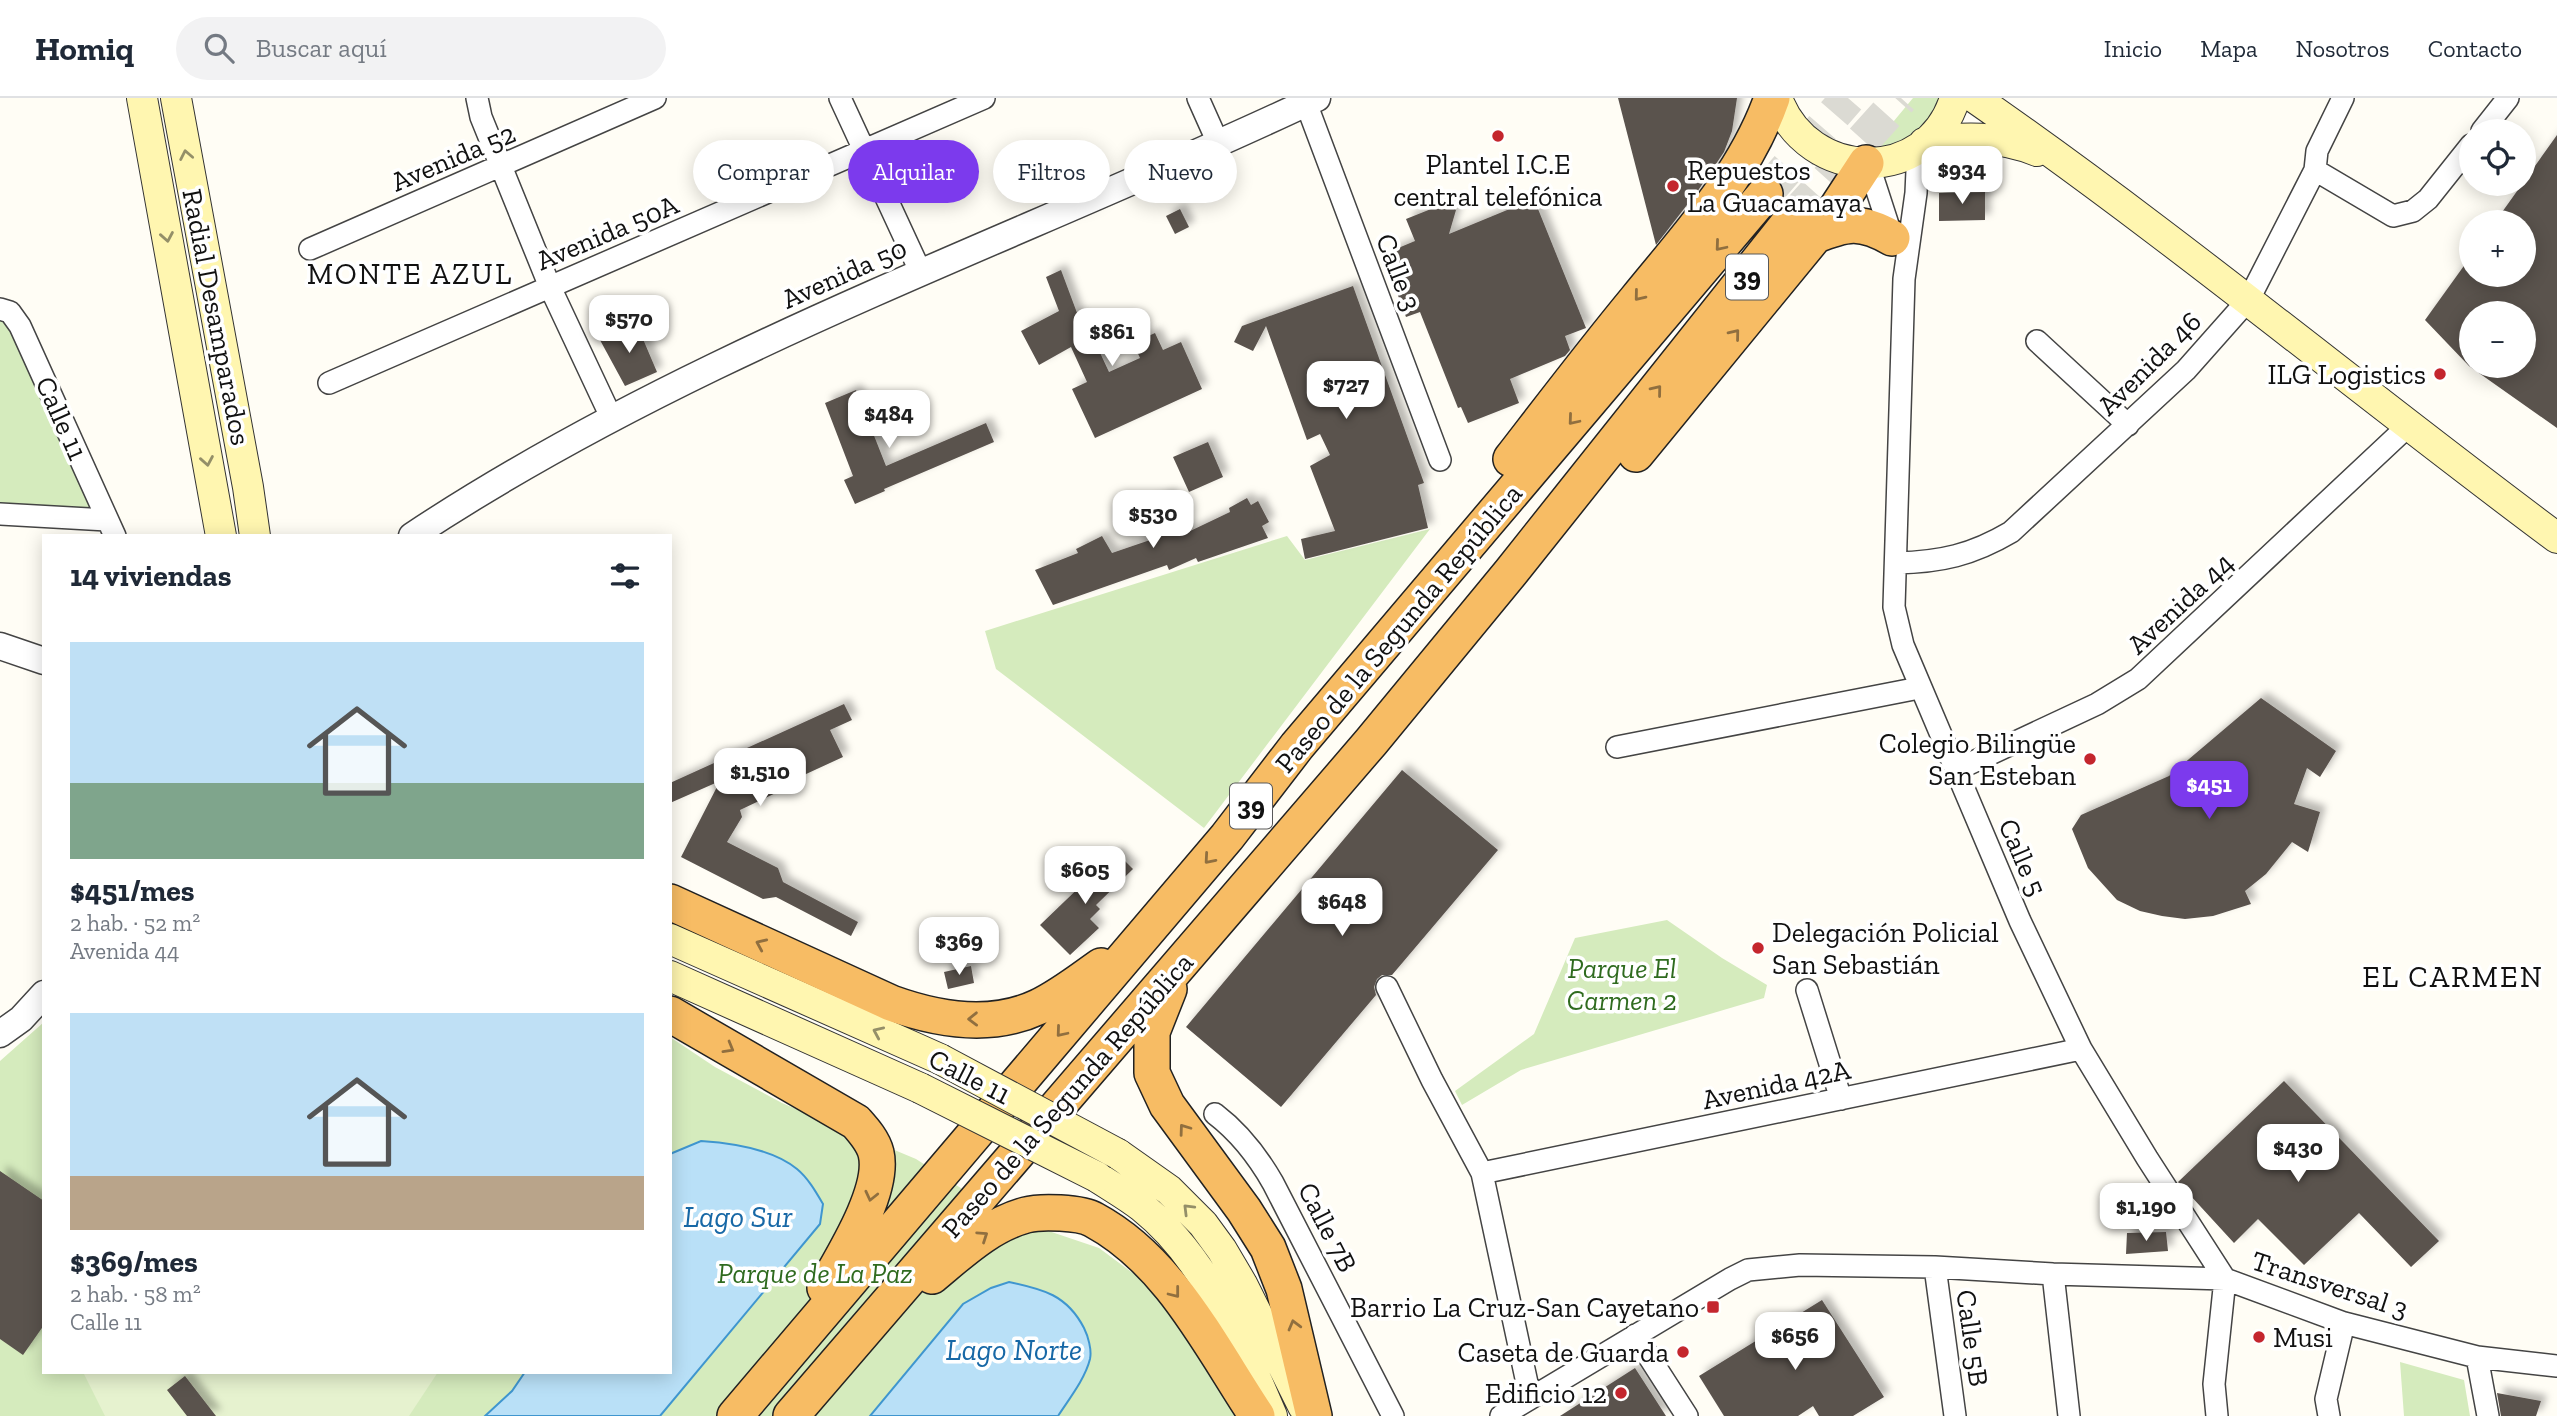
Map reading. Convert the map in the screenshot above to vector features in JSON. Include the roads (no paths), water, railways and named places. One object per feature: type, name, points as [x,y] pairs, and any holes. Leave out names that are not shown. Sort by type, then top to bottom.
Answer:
[{"type":"highway","points":[[1297,746],[1463,520],[1598,346],[1697,225],[1744,159],[1775,98]]},
{"type":"highway","name":"Paseo de la Segunda República","points":[[791,1416],[1300,825],[1803,228],[1832,215],[1867,163]]},
{"type":"highway","name":"Paseo de la Segunda República","points":[[735,1416],[1227,837],[1297,746],[1765,194]]},
{"type":"highway","points":[[1803,228],[1859,224],[1875,228],[1892,238]]},
{"type":"highway","points":[[672,903],[891,1003],[922,1014],[946,1018],[977,1020],[1036,1008],[1066,991],[1141,938]]},
{"type":"highway","points":[[1177,968],[1152,1032],[1152,1073],[1167,1105],[1244,1210],[1268,1248],[1284,1289],[1314,1416]]},
{"type":"highway","points":[[672,1015],[856,1122],[869,1137],[877,1154],[869,1206],[792,1349]]},
{"type":"highway","points":[[854,1341],[975,1241],[999,1225],[1028,1214],[1059,1213],[1092,1218],[1160,1273],[1257,1416]]},
{"type":"main road","name":"Radial Desamparados","points":[[142,98],[221,534]]},
{"type":"main road","name":"Radial Desamparados","points":[[176,98],[255,534]]},
{"type":"main road","points":[[1775,98],[1793,129],[1807,143],[1825,154],[1845,161],[1867,163],[1894,159],[1921,145],[1955,138],[1996,139],[2022,145],[2073,166]]},
{"type":"main road","points":[[1921,145],[1940,127],[1955,98]]},
{"type":"main road","points":[[1975,98],[2073,166],[2249,299],[2408,426],[2557,538]]},
{"type":"main road","points":[[248,486],[258,510],[277,534]]},
{"type":"main road","name":"Calle 11","points":[[672,940],[940,1059],[1118,1154],[1169,1190],[1203,1224],[1222,1250],[1242,1284],[1308,1416]]},
{"type":"main road","name":"Calle 11","points":[[672,977],[920,1088],[1097,1177],[1142,1208],[1186,1251],[1205,1279],[1244,1349],[1272,1416]]},
{"type":"street","points":[[477,98],[481,117],[550,287],[611,417]]},
{"type":"street","name":"Avenida 52","points":[[310,249],[655,98]]},
{"type":"street","points":[[840,98],[859,140]]},
{"type":"street","name":"Avenida 50A","points":[[887,140],[984,98]]},
{"type":"street","points":[[1198,98],[1217,140]]},
{"type":"street","name":"Avenida 46","points":[[1896,563],[1932,562],[1958,556],[1985,548],[2011,532],[2186,370],[2249,299],[2315,170],[2317,151],[2343,98]]},
{"type":"street","points":[[2491,119],[2508,98]]},
{"type":"street","name":"Avenida 50","points":[[1230,140],[1312,101]]},
{"type":"street","name":"Calle 3","points":[[1312,101],[1440,460]]},
{"type":"street","name":"Calle 5","points":[[1921,145],[1904,279],[1894,607],[1903,645],[2020,921],[2081,1049],[2225,1279]]},
{"type":"street","name":"Avenida 50A","points":[[329,383],[848,157]]},
{"type":"street","points":[[2315,170],[2393,216],[2413,211],[2428,199],[2459,160]]},
{"type":"street","name":"Calle 5","points":[[1867,163],[1904,279]]},
{"type":"street","name":"Avenida 50","points":[[415,534],[611,417],[753,348],[1124,186]]},
{"type":"street","points":[[889,203],[921,273]]},
{"type":"street","name":"Calle 11","points":[[0,309],[10,312],[20,326],[111,528]]},
{"type":"street","points":[[2038,341],[2128,425]]},
{"type":"street","name":"Avenida 44","points":[[1956,770],[2097,704],[2138,679],[2174,649],[2408,426]]},
{"type":"street","points":[[0,514],[111,528]]},
{"type":"street","points":[[0,646],[42,661]]},
{"type":"street","points":[[1617,747],[1919,688]]},
{"type":"street","points":[[1387,987],[1432,1080],[1482,1173],[1530,1397]]},
{"type":"street","points":[[1807,990],[1841,1099]]},
{"type":"street","points":[[0,1034],[21,1019],[42,996]]},
{"type":"street","name":"Avenida 42A","points":[[1482,1173],[2081,1049]]},
{"type":"street","name":"Calle 7B","points":[[1215,1114],[1233,1128],[1255,1152],[1273,1182],[1393,1416]]},
{"type":"street","name":"Transversal 3","points":[[1635,1335],[1708,1290],[1748,1270],[1800,1265],[1935,1267],[2053,1274],[2225,1279],[2344,1323],[2477,1357],[2557,1366]]},
{"type":"street","name":"Calle 5B","points":[[1935,1267],[1955,1416]]},
{"type":"street","points":[[2053,1274],[2069,1416]]},
{"type":"street","points":[[2217,1416],[2214,1384],[2225,1279]]},
{"type":"street","points":[[2329,1416],[2326,1399],[2344,1323]]},
{"type":"street","points":[[1501,1416],[1635,1335],[1687,1416]]},
{"type":"street","points":[[2477,1357],[2488,1416]]},
{"type":"street","points":[[2513,1362],[2557,1381]]},
{"type":"water","name":"Lago Sur","points":[[701,1141],[751,1148],[776,1156],[797,1169],[812,1185],[823,1204],[820,1224],[660,1416],[485,1416],[512,1391],[524,1374],[672,1374],[672,1153]]},
{"type":"water","name":"Lago Norte","points":[[1009,1282],[1043,1291],[1062,1301],[1077,1317],[1087,1335],[1090,1351],[1088,1366],[1058,1416],[870,1416],[963,1304],[991,1288]]},
{"type":"tunnel","points":[[1765,194],[1848,98]]},
{"type":"tunnel","points":[[1792,219],[1901,98]]},
{"type":"place","name":"Plantel I.C.E central telefónica","points":[[1498,136]]},
{"type":"place","name":"Repuestos La Guacamaya","points":[[1673,186]]},
{"type":"place","name":"ILG Logistics","points":[[2440,374]]},
{"type":"place","name":"Colegio Bilingüe San Esteban","points":[[2090,759]]},
{"type":"place","name":"Delegación Policial San Sebastián","points":[[1758,948]]},
{"type":"place","name":"Barrio La Cruz-San Cayetano","points":[[1713,1307]]},
{"type":"place","name":"Musi","points":[[2259,1337]]},
{"type":"place","name":"Caseta de Guarda","points":[[1683,1352]]},
{"type":"place","name":"Edificio 12","points":[[1621,1393]]},
{"type":"district","name":"MONTE AZUL","points":[[410,274]]},
{"type":"district","name":"EL CARMEN","points":[[2453,977]]},
{"type":"park label","name":"Parque El Carmen 2","points":[[1622,984]]},
{"type":"park label","name":"Parque de La Paz","points":[[815,1273]]}]
